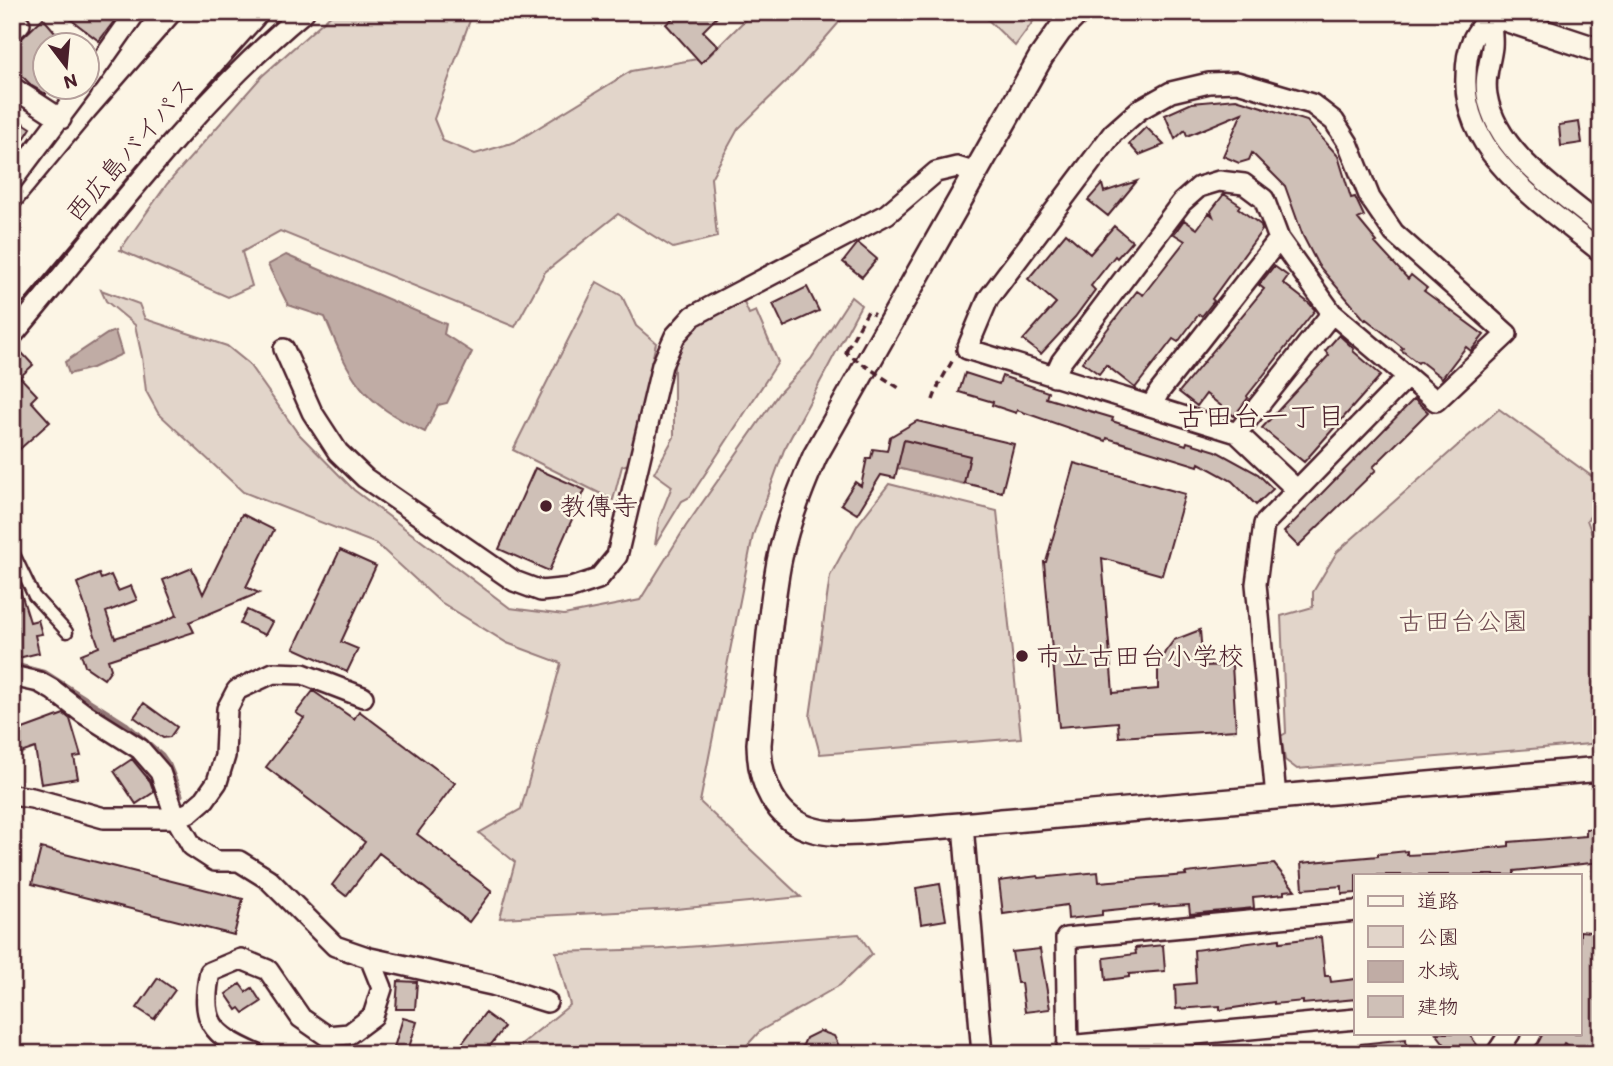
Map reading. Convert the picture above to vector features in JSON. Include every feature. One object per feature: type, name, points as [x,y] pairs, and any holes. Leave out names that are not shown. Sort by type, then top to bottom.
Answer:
[{"type":"highway","name":"西広島バイパス","points":[[12,246],[211,12]]},
{"type":"highway","name":"西広島バイパス","points":[[12,287],[122,154],[249,12]]},
{"type":"street","points":[[102,60],[136,12]]},
{"type":"street","points":[[12,336],[66,262],[193,119],[263,47],[304,12]]},
{"type":"street","points":[[1078,12],[1060,30],[1041,57],[815,456],[801,487],[779,560],[759,744],[759,764],[765,786],[778,807],[812,830],[835,834],[1601,769]]},
{"type":"street","points":[[1487,13],[1601,51]]},
{"type":"street","points":[[1487,13],[1492,46],[1486,71],[1487,94],[1492,116],[1505,140],[1524,160],[1601,226]]},
{"type":"street","points":[[1487,13],[1472,39],[1466,62],[1465,88],[1477,134],[1491,156],[1511,177],[1601,252]]},
{"type":"street","points":[[1054,377],[1061,362],[1182,202],[1199,187],[1219,181],[1244,184],[1264,199],[1279,239],[1332,313],[1436,401],[1507,334],[1394,233],[1370,198],[1348,143],[1334,121],[1312,104],[1237,82],[1209,83],[1171,92],[1139,110],[1113,133],[988,299],[967,349],[1054,377],[1152,405],[1237,433],[1297,489]]},
{"type":"street","points":[[12,87],[61,119]]},
{"type":"street","points":[[16,168],[61,119],[73,102]]},
{"type":"street","points":[[284,349],[312,412],[338,452],[365,478],[514,581],[541,591],[571,588],[598,579],[617,556],[662,365],[675,336],[693,316],[887,214],[936,172],[957,167],[977,173]]},
{"type":"street","points":[[1152,405],[1159,392],[1279,239]]},
{"type":"street","points":[[1237,433],[1332,313]]},
{"type":"street","points":[[1276,797],[1256,584],[1264,524],[1408,377]]},
{"type":"street","points":[[12,795],[104,818],[176,818],[190,812],[205,799],[217,782],[225,756],[227,709],[237,690],[274,673],[303,674],[363,697]]},
{"type":"street","points":[[12,676],[39,682],[140,749],[160,772],[176,818],[191,846],[215,861],[239,861],[268,879],[335,946],[370,958],[492,985],[547,1002]]},
{"type":"street","points":[[962,825],[982,1054]]},
{"type":"street","points":[[1354,911],[1066,938],[1068,1050],[1354,1019]]},
{"type":"street","points":[[256,1054],[234,1044],[210,1023],[205,997],[210,972],[241,959],[268,970],[301,1018],[327,1036],[349,1034],[373,1016],[382,988],[370,958]]},
{"type":"street","points":[[1496,1054],[1509,1034]]},
{"type":"lane","points":[[12,550],[34,596],[67,632]]},
{"type":"path","points":[[875,316],[868,311],[846,353],[899,388]]},
{"type":"path","points":[[933,400],[955,357],[967,349]]},
{"type":"green space","points":[[334,12],[473,12],[434,119],[443,141],[475,154],[515,142],[631,71],[708,57],[753,12],[848,12],[797,71],[738,129],[711,178],[717,237],[673,248],[618,214],[545,272],[515,327],[280,231],[242,252],[252,286],[228,297],[120,250],[167,184],[262,76]]},
{"type":"green space","points":[[980,12],[1040,12],[1015,46]]},
{"type":"green space","points":[[597,282],[622,296],[636,326],[656,343],[629,464],[622,466],[613,500],[513,450]]},
{"type":"green space","points":[[101,290],[139,304],[145,319],[227,346],[248,363],[297,432],[354,490],[510,608],[564,615],[640,600],[686,526],[779,393],[811,359],[851,297],[861,305],[784,450],[753,535],[700,802],[801,897],[676,909],[500,918],[515,862],[479,833],[521,809],[561,663],[507,643],[439,601],[377,544],[243,492],[158,413],[146,391],[135,325],[106,301]]},
{"type":"green space","points":[[741,296],[749,314],[756,311],[778,362],[690,497],[682,501],[655,545],[659,519],[672,486],[654,473],[674,437],[674,363],[682,335]]},
{"type":"green space","name":"古田台公園","points":[[1499,409],[1601,483],[1601,504],[1587,520],[1596,545],[1601,743],[1297,769],[1285,760],[1281,736],[1286,733],[1281,616],[1313,607],[1313,592],[1337,552]]},
{"type":"green space","points":[[889,484],[997,511],[1021,738],[820,754],[810,717],[830,576],[858,524]]},
{"type":"green space","points":[[859,934],[872,954],[840,985],[760,1031],[739,1054],[509,1054],[570,1005],[556,952],[660,949]]},
{"type":"water","points":[[286,255],[446,324],[444,334],[472,352],[447,403],[438,405],[425,432],[386,410],[361,387],[351,373],[325,317],[288,305],[268,265]]},
{"type":"water","points":[[115,331],[122,354],[92,368],[69,374],[65,362]]},
{"type":"water","points":[[904,440],[944,450],[973,444],[964,484],[897,468]]},
{"type":"building","points":[[61,12],[121,12],[102,37],[102,32],[87,32]]},
{"type":"building","points":[[665,12],[722,12],[703,31],[718,46],[701,63],[666,24],[672,19]]},
{"type":"building","points":[[43,18],[55,32],[32,32],[32,86],[12,66],[12,48]]},
{"type":"building","points":[[1236,99],[1307,121],[1338,156],[1351,198],[1355,197],[1364,216],[1358,219],[1377,242],[1375,243],[1408,279],[1411,275],[1427,288],[1424,291],[1484,335],[1471,351],[1466,347],[1442,378],[1420,361],[1418,363],[1401,350],[1403,348],[1365,320],[1318,265],[1303,236],[1285,186],[1252,153],[1249,160],[1239,163],[1223,156],[1242,113],[1187,136],[1185,130],[1175,139],[1165,115],[1192,103]]},
{"type":"building","points":[[12,116],[31,128],[12,158]]},
{"type":"building","points":[[1579,122],[1582,143],[1561,146],[1559,125]]},
{"type":"building","points":[[1146,127],[1164,145],[1139,155],[1129,144]]},
{"type":"building","points":[[1137,181],[1108,216],[1088,200],[1102,184],[1104,192]]},
{"type":"building","points":[[1224,194],[1240,205],[1238,208],[1261,225],[1262,230],[1202,316],[1199,314],[1178,342],[1173,339],[1135,388],[1106,365],[1099,374],[1082,362],[1137,291],[1143,295],[1185,241],[1174,234],[1184,220],[1197,229],[1209,213],[1213,216],[1211,211]]},
{"type":"building","points":[[1114,226],[1132,241],[1117,258],[1115,256],[1091,286],[1095,290],[1075,317],[1041,354],[1023,340],[1056,303],[1028,279],[1066,233],[1090,254]]},
{"type":"building","points":[[858,243],[877,259],[862,277],[843,262]]},
{"type":"building","points":[[1274,266],[1288,276],[1283,283],[1315,310],[1234,416],[1206,394],[1197,406],[1179,392],[1264,289],[1259,285]]},
{"type":"building","points":[[807,287],[819,311],[784,327],[773,304]]},
{"type":"building","points":[[1339,335],[1381,375],[1304,462],[1262,428],[1329,355],[1325,351]]},
{"type":"building","points":[[22,353],[33,365],[20,377],[37,395],[31,401],[50,422],[12,456],[12,361]]},
{"type":"building","points":[[965,373],[999,384],[1002,376],[1048,392],[1046,398],[1113,418],[1112,421],[1186,445],[1187,442],[1216,451],[1258,474],[1273,489],[1256,505],[1232,481],[1199,463],[1198,466],[1107,438],[1106,441],[959,392]]},
{"type":"building","points":[[1414,399],[1428,412],[1373,467],[1376,470],[1298,546],[1284,532]]},
{"type":"building","points":[[917,421],[1014,444],[1002,492],[964,483],[970,456],[904,440],[895,478],[881,475],[857,514],[841,504],[855,482],[861,486],[867,458],[871,458],[873,449],[887,451],[890,437]]},
{"type":"building","points":[[1074,463],[1185,494],[1162,575],[1102,558],[1113,693],[1158,689],[1158,668],[1165,652],[1174,640],[1200,630],[1203,666],[1232,665],[1236,730],[1119,737],[1118,722],[1059,727],[1044,562]]},
{"type":"building","points":[[535,468],[585,490],[549,571],[499,549]]},
{"type":"building","points":[[242,514],[274,530],[246,587],[259,593],[189,622],[194,632],[108,660],[111,669],[104,679],[85,666],[81,654],[99,647],[77,583],[99,574],[101,579],[111,575],[118,591],[131,586],[137,600],[106,612],[115,638],[161,623],[177,615],[163,580],[192,568],[203,594]]},
{"type":"building","points":[[340,550],[376,566],[341,642],[358,649],[347,672],[294,648]]},
{"type":"building","points":[[15,574],[30,622],[38,620],[42,634],[35,635],[39,653],[18,658],[12,636],[12,575]]},
{"type":"building","points":[[247,610],[272,622],[265,635],[240,624]]},
{"type":"building","points":[[313,691],[354,719],[359,711],[455,783],[417,834],[492,891],[469,922],[379,853],[346,896],[332,885],[365,842],[266,767],[304,718],[296,713]]},
{"type":"building","points":[[144,703],[177,727],[170,737],[163,738],[134,717]]},
{"type":"building","points":[[64,714],[70,719],[81,756],[74,757],[78,778],[41,784],[35,748],[12,756],[12,733]]},
{"type":"building","points":[[132,759],[150,781],[154,792],[136,804],[114,771]]},
{"type":"building","points":[[1601,828],[1601,862],[1514,871],[1514,874],[1354,874],[1354,893],[1342,894],[1342,886],[1303,889],[1301,863],[1407,851],[1407,855],[1509,846],[1509,842],[1586,836],[1586,829]]},
{"type":"building","points":[[41,848],[243,899],[234,935],[32,884]]},
{"type":"building","points":[[1274,864],[1295,890],[1284,891],[1284,894],[1253,897],[1254,908],[1190,914],[1189,905],[1159,905],[1102,911],[1102,915],[1068,919],[1067,905],[1003,914],[999,881],[1098,872],[1099,882]]},
{"type":"building","points":[[940,884],[946,920],[921,924],[916,888]]},
{"type":"building","points":[[1582,931],[1601,933],[1601,1054],[1586,1054],[1564,1043],[1559,1054],[1527,1054],[1542,1034],[1582,1034]]},
{"type":"building","points":[[1321,937],[1325,976],[1330,976],[1331,982],[1354,979],[1354,999],[1303,1004],[1303,1001],[1274,1002],[1220,1010],[1220,1006],[1176,1009],[1175,985],[1196,983],[1194,950],[1280,939],[1280,942]]},
{"type":"building","points":[[1163,945],[1165,971],[1129,974],[1129,977],[1106,980],[1104,958],[1136,954],[1135,948]]},
{"type":"building","points":[[1040,949],[1050,1009],[1025,1012],[1021,983],[1017,983],[1012,952]]},
{"type":"building","points":[[158,978],[175,990],[154,1019],[137,1008]]},
{"type":"building","points":[[398,981],[417,982],[415,1009],[396,1009]]},
{"type":"building","points":[[240,984],[246,992],[252,988],[261,1002],[244,1013],[240,1008],[237,1010],[226,994]]},
{"type":"building","points":[[485,1013],[504,1027],[484,1054],[454,1054]]},
{"type":"building","points":[[403,1018],[417,1022],[407,1054],[392,1054]]},
{"type":"building","points":[[820,1031],[834,1036],[843,1054],[799,1054],[806,1038]]},
{"type":"building","points":[[1437,1034],[1469,1034],[1484,1054],[1452,1054]]},
{"type":"building","points":[[1406,1039],[1407,1054],[1362,1054],[1361,1044]]},
{"type":"waterway","points":[[12,664],[46,673],[126,724],[162,755],[181,795]]},
{"type":"place","name":"教傳寺","points":[[546,506]]},
{"type":"place","name":"市立古田台小学校","points":[[1022,656]]},
{"type":"district","name":"古田台一丁目","points":[[1261,416]]}]
